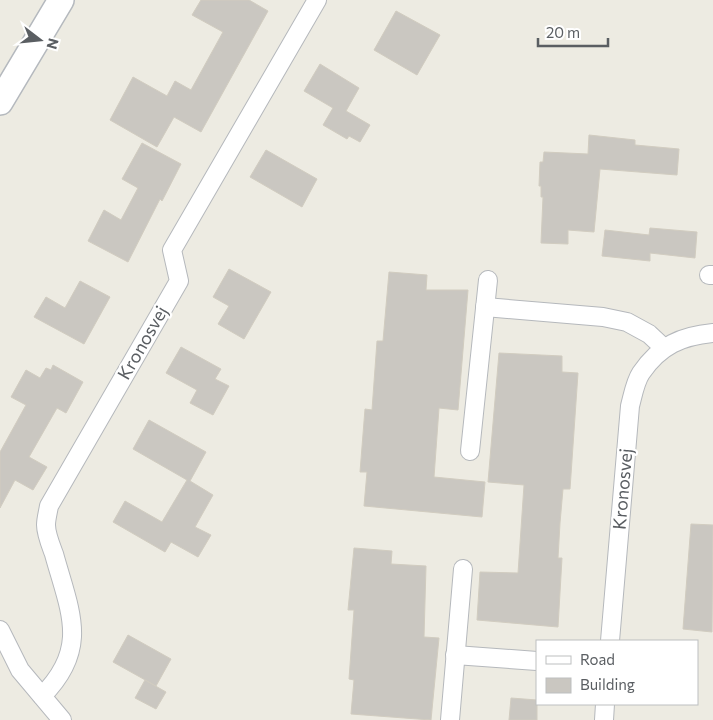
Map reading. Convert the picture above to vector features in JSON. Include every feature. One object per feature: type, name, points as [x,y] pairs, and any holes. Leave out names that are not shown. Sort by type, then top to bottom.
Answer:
[{"type":"street","points":[[0,102],[61,0]]},
{"type":"street","name":"Kronosvej","points":[[42,696],[58,680],[68,661],[73,639],[72,617],[46,526],[49,506],[180,281],[172,250],[317,0]]},
{"type":"street","points":[[470,451],[488,280]]},
{"type":"street","points":[[485,307],[603,317],[627,322],[649,334],[664,348]]},
{"type":"street","name":"Kronosvej","points":[[610,640],[630,406],[641,373],[664,348],[687,336],[713,333]]},
{"type":"street","points":[[450,720],[462,569]]},
{"type":"street","points":[[0,630],[20,670],[62,720]]},
{"type":"street","points":[[455,655],[536,662]]},
{"type":"street","points":[[604,720],[605,705]]},
{"type":"building","points":[[201,0],[249,0],[268,11],[201,132],[174,117],[157,147],[110,120],[133,77],[167,96],[175,81],[191,90],[223,32],[192,15]]},
{"type":"building","points":[[396,11],[440,35],[417,75],[374,50]]},
{"type":"building","points":[[320,64],[359,88],[346,111],[370,125],[360,142],[349,136],[347,139],[323,125],[333,108],[304,91]]},
{"type":"building","points":[[589,135],[635,140],[635,145],[679,149],[677,175],[600,169],[594,232],[568,230],[568,244],[541,243],[543,197],[541,197],[541,186],[539,186],[540,162],[543,162],[544,152],[588,154]]},
{"type":"building","points":[[142,143],[181,164],[162,201],[160,199],[128,262],[88,241],[104,210],[121,220],[138,188],[122,179]]},
{"type":"building","points":[[266,150],[317,179],[302,207],[250,177]]},
{"type":"building","points":[[650,228],[697,232],[695,258],[650,253],[650,261],[602,256],[605,230],[649,235]]},
{"type":"building","points":[[229,269],[271,292],[244,339],[218,324],[229,306],[213,297]]},
{"type":"building","points":[[389,272],[427,275],[426,290],[468,290],[458,410],[439,408],[434,477],[485,482],[482,517],[364,506],[367,472],[360,472],[365,409],[372,410],[377,341],[383,341]]},
{"type":"building","points":[[80,281],[110,297],[84,344],[34,317],[46,297],[65,308]]},
{"type":"building","points":[[181,347],[221,369],[215,379],[229,386],[213,415],[190,403],[197,390],[166,373]]},
{"type":"building","points":[[499,353],[562,356],[562,372],[578,373],[570,489],[563,489],[560,523],[558,558],[562,558],[558,627],[477,620],[480,572],[518,573],[524,485],[488,482]]},
{"type":"building","points":[[53,365],[83,382],[66,413],[57,408],[29,457],[47,467],[33,490],[15,480],[0,508],[0,452],[26,405],[11,397],[26,370],[40,378],[46,368],[51,370]]},
{"type":"building","points":[[149,420],[206,452],[190,481],[213,495],[195,527],[211,535],[198,557],[171,542],[165,552],[113,522],[125,501],[162,522],[187,480],[133,449]]},
{"type":"building","points":[[691,524],[713,525],[712,632],[683,629]]},
{"type":"building","points":[[354,548],[392,551],[391,564],[426,566],[424,637],[439,638],[431,720],[351,714],[354,680],[349,679],[354,610],[348,610]]},
{"type":"building","points":[[128,635],[171,659],[156,686],[113,662]]},
{"type":"building","points":[[145,680],[166,692],[156,709],[135,698]]},
{"type":"building","points":[[511,698],[536,700],[537,720],[509,720]]}]
